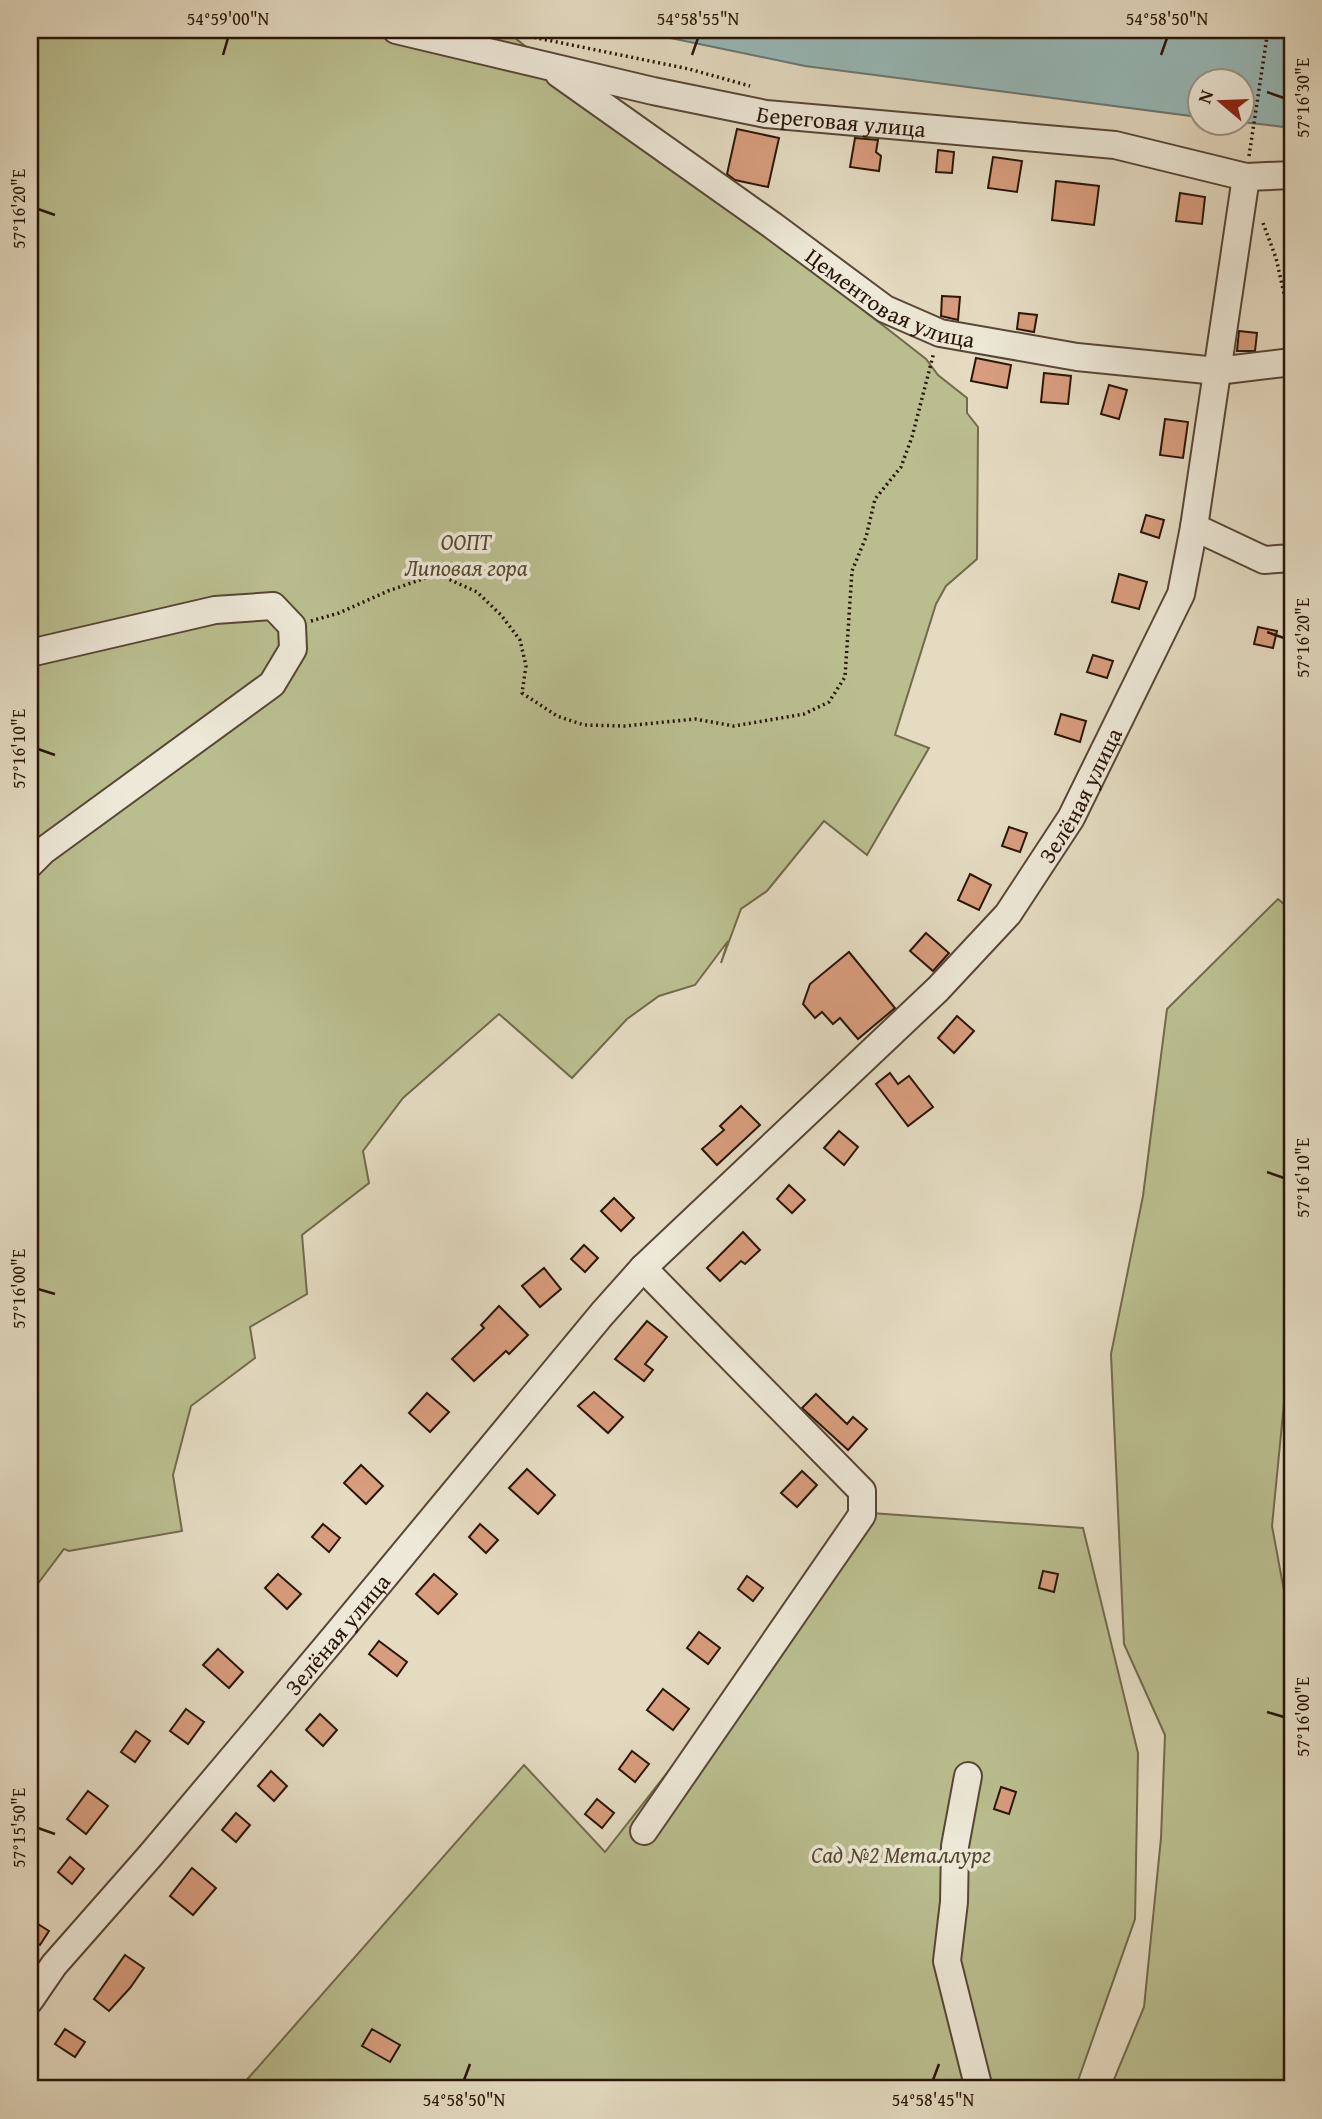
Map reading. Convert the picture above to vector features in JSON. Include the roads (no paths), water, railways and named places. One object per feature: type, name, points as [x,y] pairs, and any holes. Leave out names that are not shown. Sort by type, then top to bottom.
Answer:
[{"type":"street","name":"Береговая улица","points":[[396,30],[653,91],[766,114],[1115,145],[1246,177],[1292,175]]},
{"type":"street","name":"Цементовая улица","points":[[548,65],[772,225],[885,310],[940,333],[1077,358],[1217,371],[1292,362]]},
{"type":"street","name":"Зелёная улица","points":[[30,2000],[54,1965],[315,1661],[601,1314],[643,1268],[937,989],[1008,914],[1071,818],[1181,594],[1194,527],[1246,177]]},
{"type":"street","points":[[1194,527],[1264,560],[1292,558]]},
{"type":"street","points":[[30,653],[215,610],[273,606],[292,626],[293,649],[272,684],[43,851],[30,864]]},
{"type":"street","points":[[643,1268],[862,1491],[862,1515],[644,1831]]},
{"type":"street","points":[[968,1776],[955,1846],[954,1902],[947,1961],[979,2089]]},
{"type":"water","points":[[632,30],[1292,30],[1292,128],[1256,124],[1256,66],[1186,66],[1186,115],[805,66]]},
{"type":"park label","name":"ООПТ Липовая гора","points":[[466,554]]},
{"type":"park label","name":"Сад №2 Металлург","points":[[901,1854]]}]
